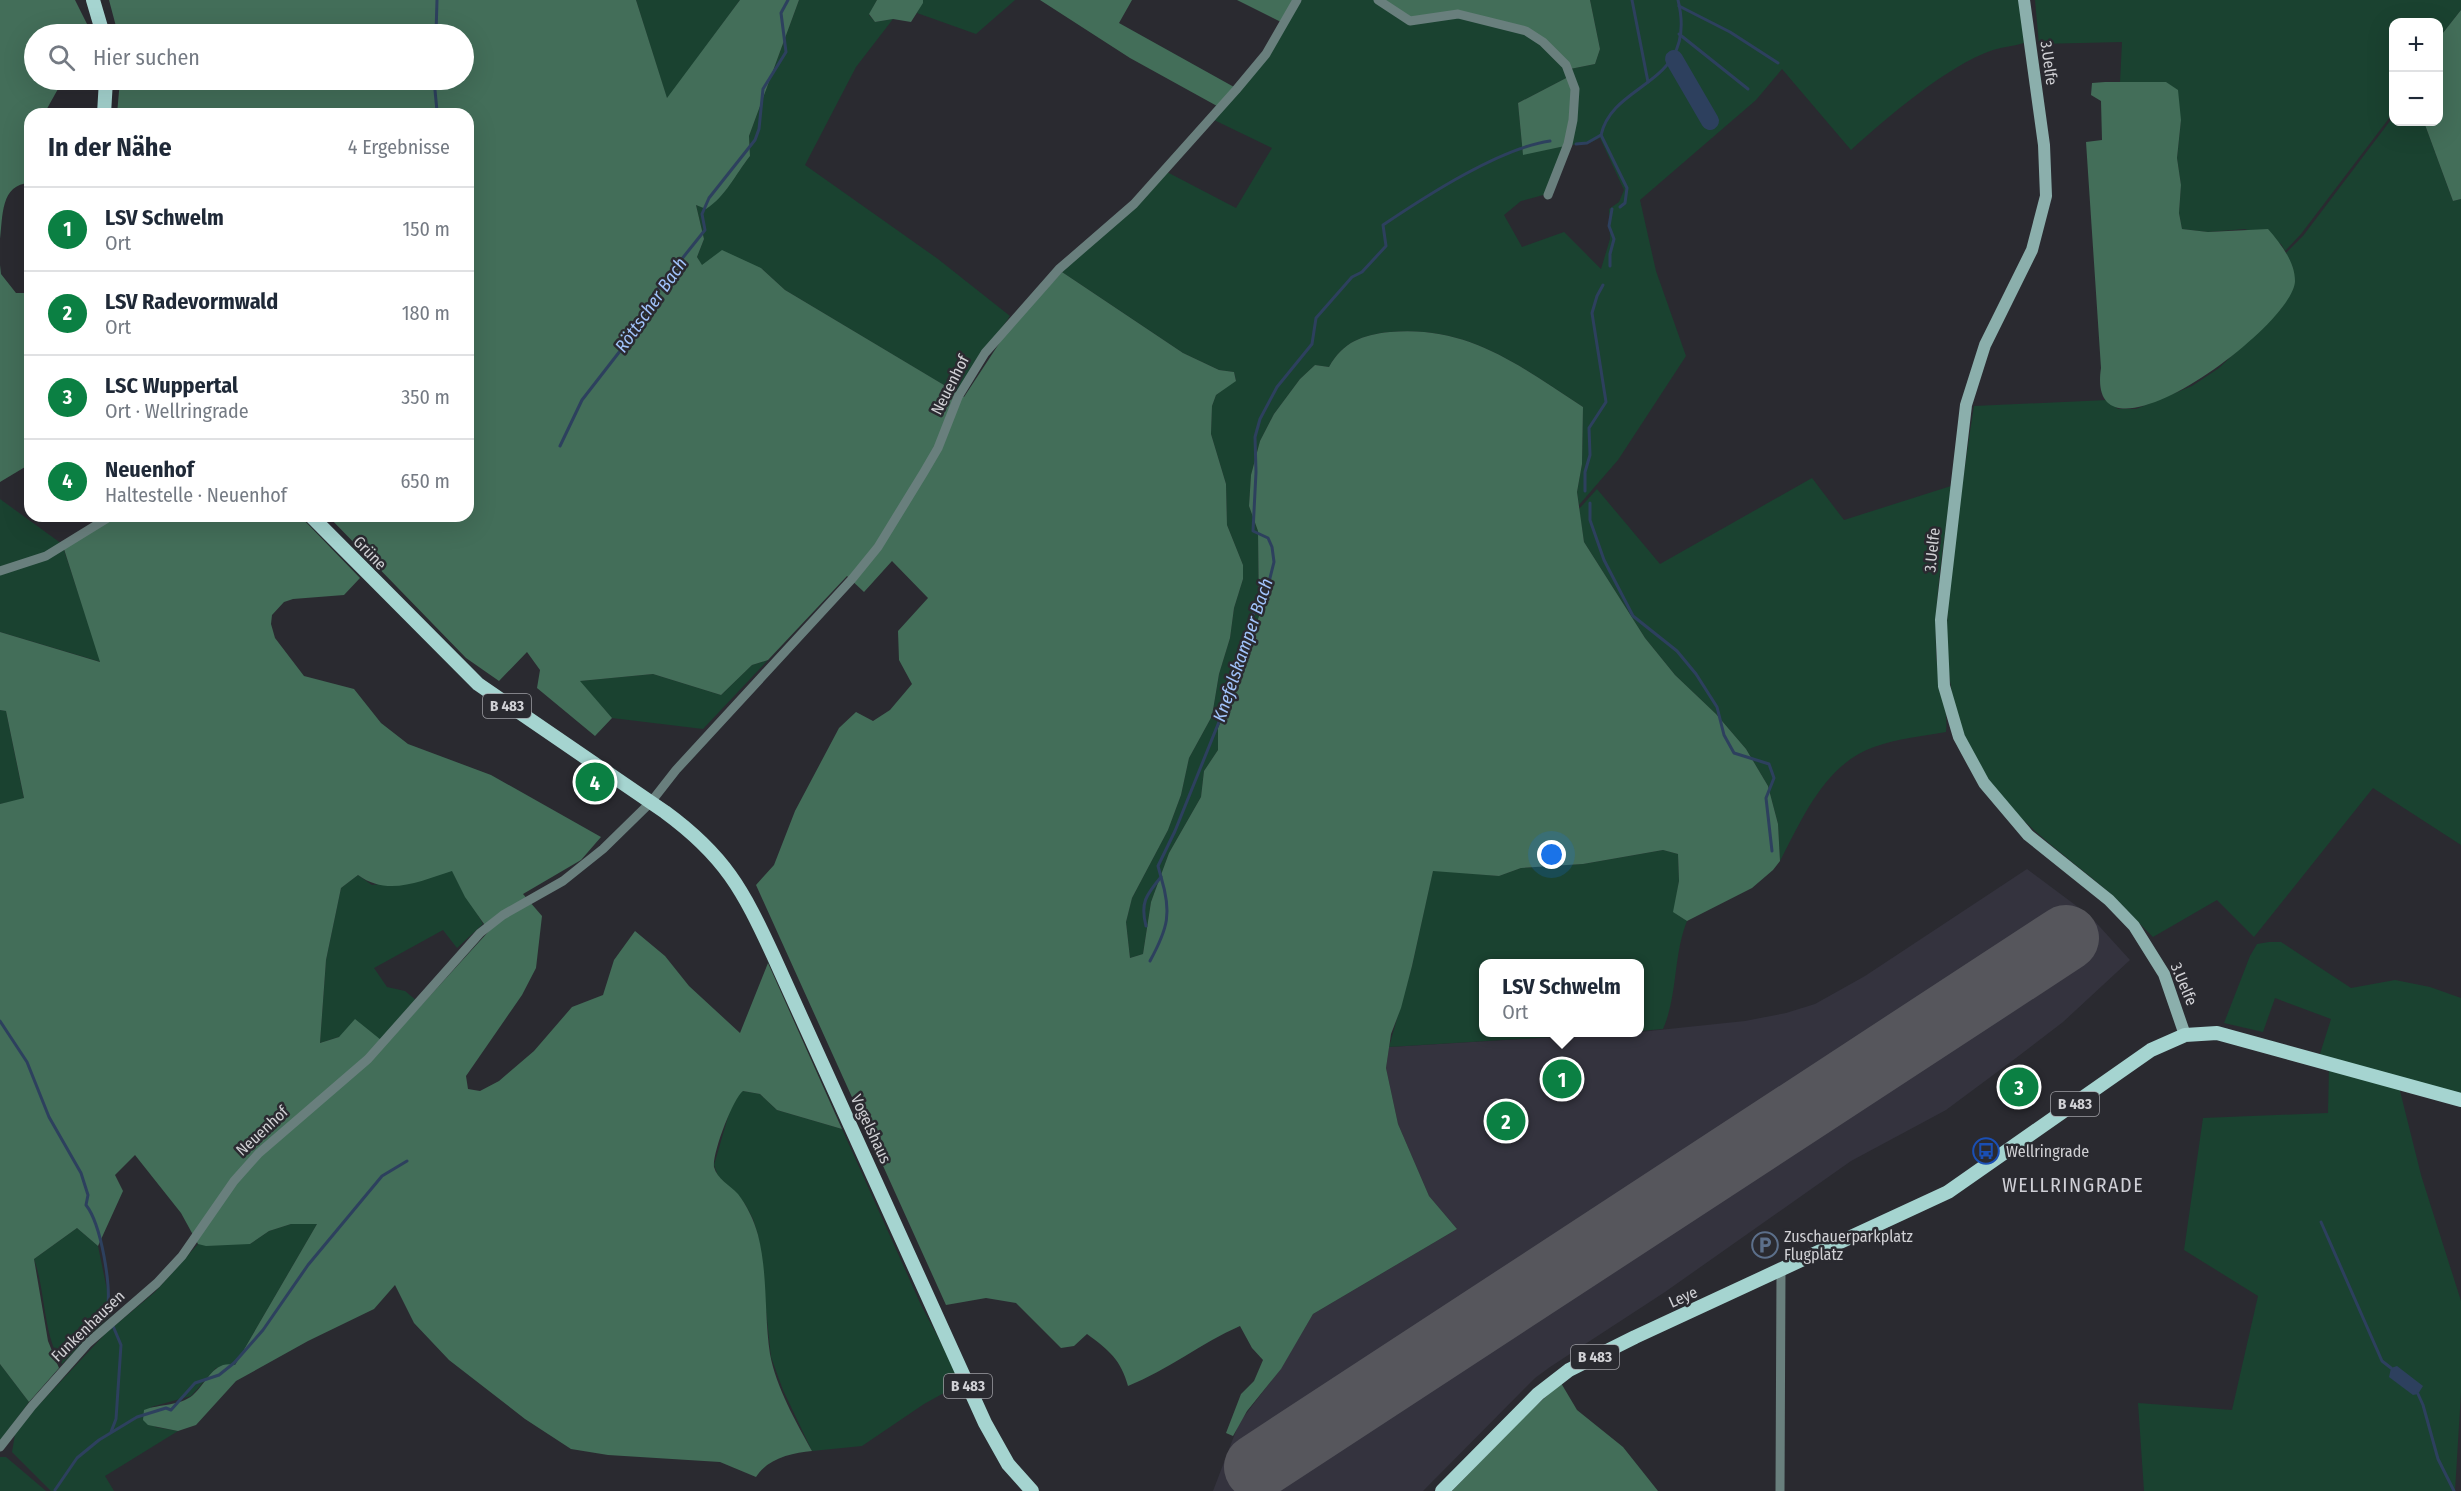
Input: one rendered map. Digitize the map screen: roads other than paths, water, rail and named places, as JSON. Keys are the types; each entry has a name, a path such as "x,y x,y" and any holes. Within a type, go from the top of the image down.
{"main road":[{"path":"93,0 100,24"},
{"path":"104,108 105,90"},
{"name":"Grüne","path":"316,522 478,684 651,802"},
{"name":"Vogelshaus","path":"651,802 705,844 725,865 745,895 984,1423 1008,1464 1032,1491"},
{"name":"B 483","path":"2185,1035 2217,1033 2461,1100"},
{"name":"Leye","path":"1442,1491 1521,1410 1555,1379 1635,1337 1911,1211 1969,1179 2151,1050 2185,1035"}],"street":[{"name":"Neuenhof","path":"200,1232 246,1167 368,1059 473,940 503,915 574,873 651,802 676,770 867,562 938,448 958,397 991,345 1059,269 1134,204 1236,90 1266,54 1297,0"},
{"path":"1378,0 1410,21 1458,14 1527,31 1543,42 1566,65 1575,89 1573,120 1564,155 1548,195"},
{"name":"3.Uelfe","path":"2024,0 2044,145 2046,196 2032,250 1985,345 1966,405 1941,620 1944,686 1959,737 1984,783 2028,835 2109,900 2134,926 2164,974 2185,1035"},
{"path":"0,571 46,556 101,522"},
{"name":"Funkenhausen","path":"0,1447 63,1370 112,1320 164,1276 200,1232"},
{"path":"1780,1491 1781,1270"}],"water":[{"path":"2397,1366 2423,1386 2418,1394 2413,1395 2389,1377 2391,1368"}],"waterway":[{"path":"436,24 437,0"},
{"name":"Röttscher Bach","path":"560,446 582,400 634,333 653,295 705,230 702,214 709,198 755,140 759,129 763,89 786,52 781,13 788,0"},
{"path":"1632,0 1648,82"},
{"path":"1601,135 1609,117 1621,103 1666,66 1677,50 1681,28 1678,0"},
{"path":"1679,6 1730,32 1778,63"},
{"path":"1679,34 1748,89"},
{"path":"1674,59 1710,121"},
{"path":"435,90 437,108"},
{"path":"1601,135 1627,188 1625,203 1620,207"},
{"name":"Knefelskamper Bach","path":"1576,144 1587,143 1601,135"},
{"name":"Knefelskamper Bach","path":"1146,926 1144,905 1151,889 1161,877 1158,866 1175,831 1231,692 1252,617 1270,578 1274,562 1268,538 1253,531 1255,437 1260,419 1277,387 1312,344 1316,318 1352,277 1362,272 1386,246 1383,225 1487,163 1530,145 1550,141"},
{"path":"1610,266 1614,239 1609,226 1612,209"},
{"path":"1585,491 1585,472 1590,455 1589,428 1606,402 1592,313 1603,285"},
{"path":"1590,503 1590,520 1604,560 1633,616 1677,651 1696,674 1717,707 1724,735 1734,753 1769,764 1774,778 1766,798 1772,851"},
{"name":"Knefelskamper Bach","path":"1150,961 1161,939 1166,920 1166,901 1161,877"},
{"path":"0,1021 27,1062 49,1117 81,1173 88,1195 86,1205 101,1241 107,1272 107,1312"},
{"path":"55,1490 77,1458 99,1440 137,1417 166,1408 171,1410 195,1383 219,1375 234,1363 263,1330 308,1265 382,1176 407,1161"},
{"path":"2321,1222 2382,1361 2391,1368"},
{"path":"111,1432 116,1419 121,1345 113,1326"},
{"path":"2418,1394 2438,1459 2454,1491"}],"place":[{"name":"Neuenhof","path":"595,782"},
{"name":"LSV Schwelm","path":"1562,1079"},
{"name":"LSC Wuppertal","path":"2019,1087"},
{"name":"LSV Radevormwald","path":"1506,1121"},
{"name":"Wellringrade","path":"1986,1151"},
{"name":"Zuschauerparkplatz Flugplatz","path":"1765,1245"}],"district":[{"name":"WELLRINGRADE","path":"2073,1185"}]}
